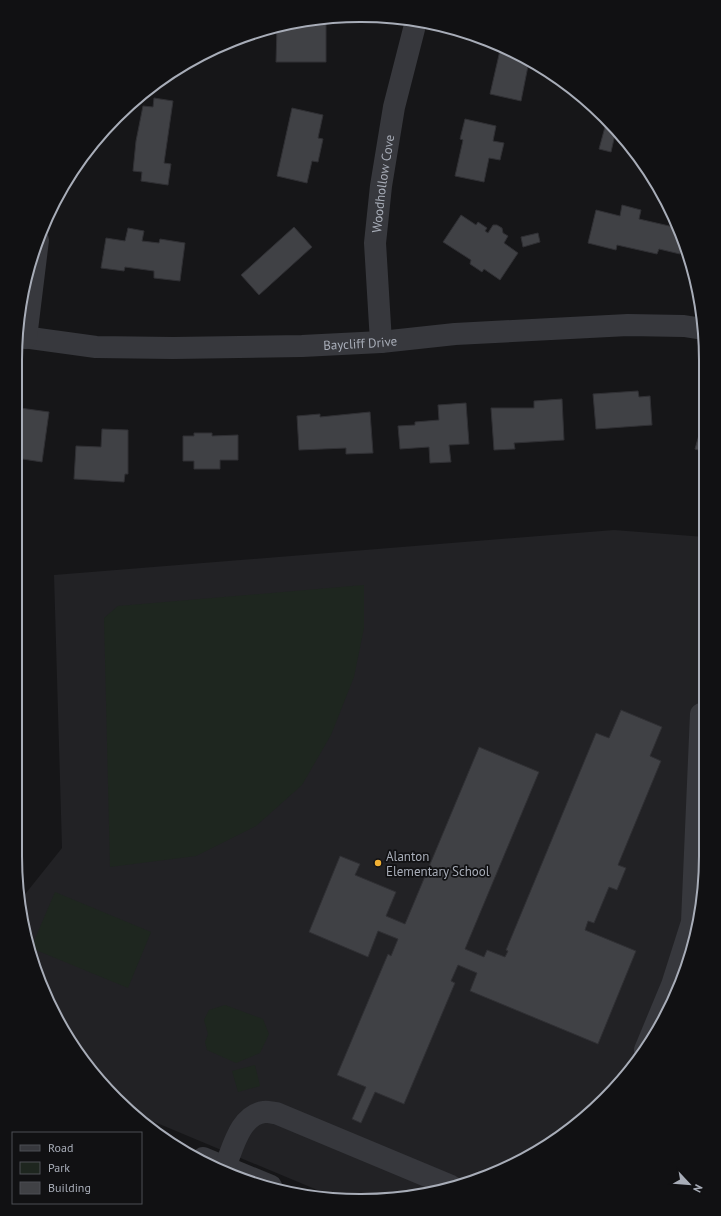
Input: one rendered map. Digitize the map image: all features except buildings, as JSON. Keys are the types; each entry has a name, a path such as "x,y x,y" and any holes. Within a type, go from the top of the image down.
{"street":[{"name":"Woodhollow Cove","path":"381,342 375,243 380,193 394,107 414,29"},
{"name":"Baycliff Drive","path":"23,337 96,347 173,348 302,346 381,342 455,334 628,325 684,326 697,328"},
{"path":"662,1009 672,985 692,922 699,760"},
{"path":"226,1166 241,1129 250,1118 263,1112 276,1113 444,1183"}],"shaded area":[{"name":"Alanton Elementary School","path":"614,530 699,537 699,856 696,900 681,964 664,1005 642,1044 615,1079 584,1110 567,1124 530,1149 510,1159 469,1176 448,1182 405,1191 383,1193 360,1194 321,1191 149,1119 137,1110 106,1079 92,1062 67,1025 40,964 25,900 25,895 62,848 54,575"}],"green space":[{"path":"364,585 364,628 354,677 331,735 302,785 256,826 196,856 110,867 104,618 118,606"},
{"path":"55,892 151,932 128,988 36,950 34,942"},
{"path":"225,1005 263,1019 269,1034 260,1053 236,1063 207,1050 205,1042 208,1034 204,1020 209,1010"},
{"path":"255,1065 260,1086 238,1092 232,1071"}],"place":[{"name":"Alanton Elementary School","path":"378,863"}]}
